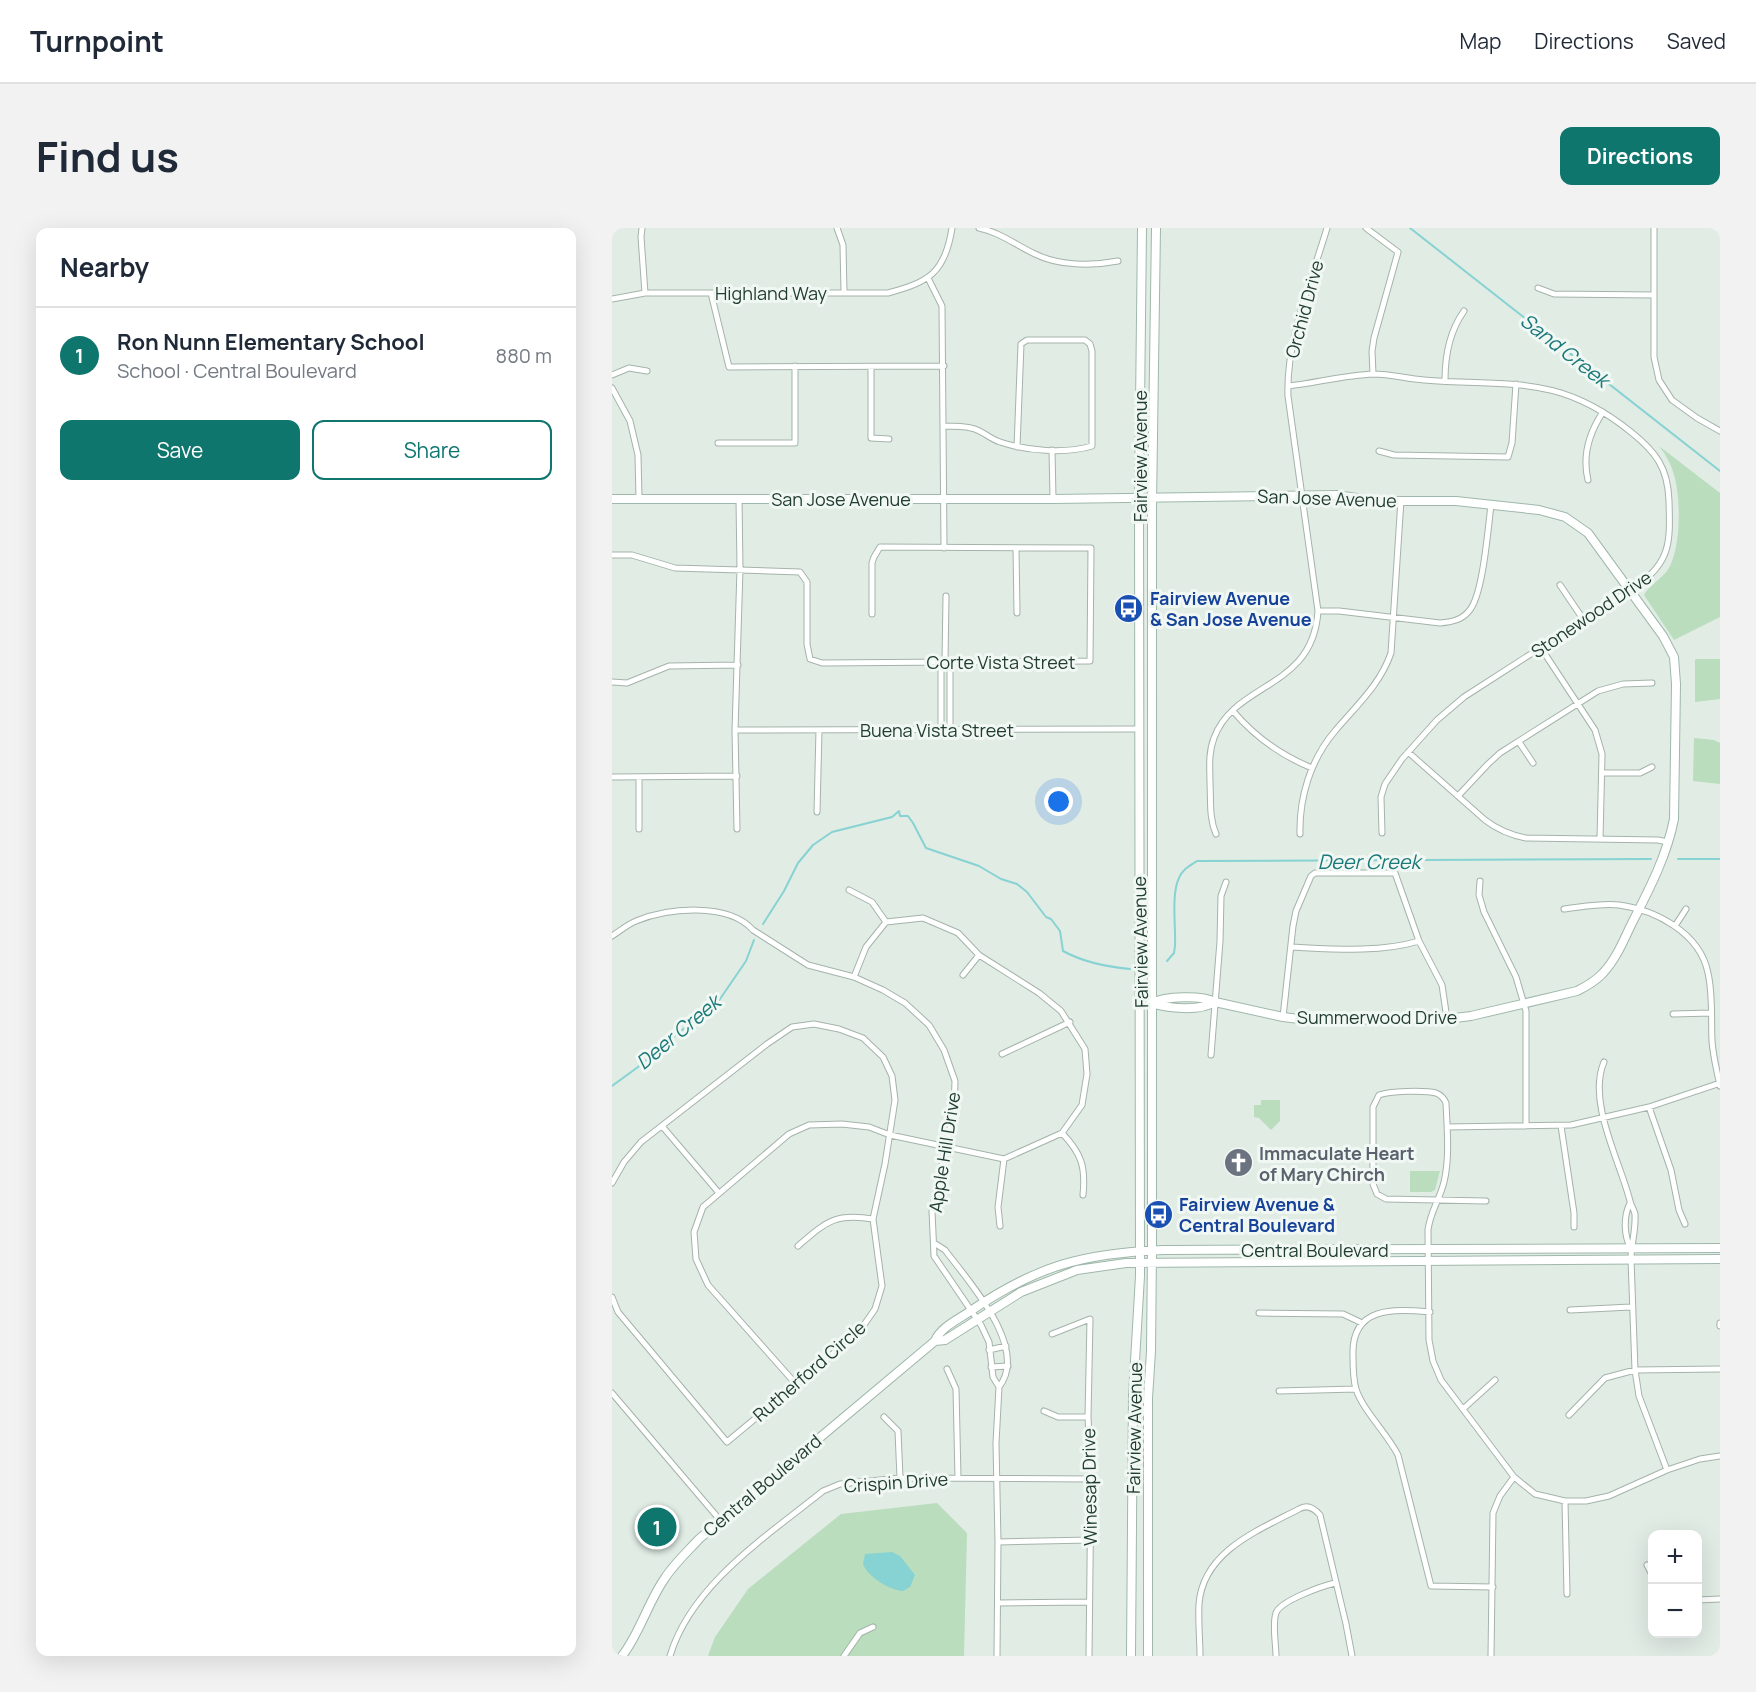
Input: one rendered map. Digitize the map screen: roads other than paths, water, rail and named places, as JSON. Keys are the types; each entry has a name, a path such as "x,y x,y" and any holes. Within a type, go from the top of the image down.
{"street":[{"path":"642,228 645,293"},
{"path":"837,228 843,245 844,292"},
{"path":"944,548 942,306 928,278 942,264 952,228"},
{"path":"979,228 990,230 1038,256 1059,261 1080,263 1118,261"},
{"name":"Fairview Avenue","path":"1131,1656 1133,1395 1140,1300 1139,497 1142,228"},
{"name":"Fairview Avenue","path":"1148,1656 1148,1398 1152,1263 1152,497 1156,228"},
{"name":"Orchid Drive","path":"1216,834 1211,822 1209,760 1214,737 1233,711 1299,662 1315,635 1318,611 1288,386 1289,360 1327,228"},
{"path":"1366,228 1398,252 1374,338 1373,374"},
{"path":"1654,228 1654,357 1659,380 1672,400 1720,431"},
{"name":"Highland Way","path":"612,299 645,293 888,293 912,287 928,278"},
{"path":"1538,288 1554,294 1654,295"},
{"path":"711,293 729,367 944,366"},
{"path":"1445,380 1445,357 1449,341 1455,323 1464,311"},
{"path":"944,426 973,428 998,441 1017,447 1052,450 1092,446 1092,351 1090,344 1085,340 1027,340 1020,344 1017,447"},
{"path":"718,443 795,443 795,366"},
{"path":"612,375 629,368 647,371"},
{"path":"870,368 870,438 889,439"},
{"name":"Stonewood Drive","path":"1288,386 1373,374 1423,380 1516,384 1566,393 1603,412 1648,446 1661,465 1668,486 1669,545 1665,559 1651,576 1450,707 1391,772 1381,797 1382,833"},
{"path":"1379,451 1394,454 1508,457 1512,443 1516,384"},
{"path":"612,388 630,421 638,454 639,500"},
{"path":"1588,480 1585,465 1587,448 1591,433 1603,412"},
{"path":"1052,450 1053,499"},
{"name":"San Jose Avenue","path":"612,499 1053,499 1336,495 1361,500 1456,501 1554,513 1577,524 1594,540 1663,636 1674,657 1676,684 1674,819 1666,852 1639,909"},
{"path":"736,829 735,730 740,569 739,499"},
{"path":"1300,834 1301,806 1312,768 1333,733 1371,691 1387,664 1392,646 1401,500"},
{"path":"1318,611 1339,611 1440,623 1450,622 1470,610 1479,592 1491,505"},
{"name":"Corte Vista Street","path":"740,569 800,572 807,582 807,644 810,658 822,663 1090,661 1091,548 880,547 872,563 872,614"},
{"path":"1016,548 1017,612"},
{"path":"612,555 632,555 675,568 740,569"},
{"path":"1560,585 1583,619"},
{"path":"941,729 941,670 945,662 946,596"},
{"path":"1541,648 1595,730 1599,742 1602,754 1600,839"},
{"path":"945,662 950,669 950,729"},
{"path":"612,682 627,683 669,666 738,665"},
{"path":"1458,796 1488,764 1598,691 1609,686 1652,683"},
{"path":"1233,711 1265,742 1293,760 1312,768"},
{"name":"Buena Vista Street","path":"735,730 1139,729"},
{"path":"817,812 819,730"},
{"path":"1519,742 1533,762"},
{"path":"1408,752 1485,820 1512,836 1668,842"},
{"path":"1602,773 1640,773 1652,766"},
{"path":"612,777 736,776"},
{"path":"639,777 639,828"},
{"path":"1283,1017 1296,911 1311,876 1315,873 1395,873 1419,940 1442,985 1447,1019"},
{"path":"1480,881 1479,895 1484,912 1516,977 1524,1004 1526,1126"},
{"path":"1211,1055 1220,941 1221,896 1226,882"},
{"path":"849,890 872,902 886,922"},
{"path":"1447,1127 1561,1126 1648,1107 1720,1084 1712,1043 1709,975 1705,960 1693,942 1675,926 1639,909 1612,904 1564,909"},
{"name":"Summerwood Drive","path":"1141,1003 1152,1003 1161,998 1208,998 1215,1002 1307,1020 1447,1019 1577,991 1598,978 1614,960 1639,909"},
{"path":"1675,926 1686,909"},
{"name":"Apple Hill Drive","path":"612,936 633,922 661,913 691,910 715,912 738,918 808,965 854,977 883,990 929,1025 944,1050 955,1081 954,1110 932,1211 934,1256 981,1324 989,1342 991,1367 999,1387 996,1478 997,1656"},
{"path":"795,1383 708,1285 696,1259 694,1232 703,1207 789,1134 809,1125 842,1124 869,1127 890,1136 1005,1160 1062,1133 1082,1105 1088,1074 1085,1049 1061,1011 1039,993 979,956 958,933 939,923 923,918 886,922 866,947 854,977"},
{"path":"1291,947 1400,947 1419,940"},
{"path":"963,975 979,956"},
{"path":"1672,1014 1711,1013"},
{"path":"1002,1054 1070,1022"},
{"name":"Rutherford Circle","path":"612,1183 624,1162 641,1142 792,1027 814,1024 839,1029 863,1038 883,1057 892,1076 895,1100 873,1219 882,1287 875,1308 859,1332 727,1442 618,1312 612,1297"},
{"path":"1604,1062 1599,1079 1604,1118 1609,1141 1626,1185 1630,1203 1626,1210 1626,1239 1631,1249 1631,1307 1639,1396 1667,1470"},
{"path":"1486,1201 1437,1200 1382,1198 1374,1191 1373,1107 1379,1095 1438,1094 1446,1102 1446,1174 1437,1200 1429,1222 1429,1340 1433,1361 1442,1380 1514,1477 1535,1494 1565,1500 1586,1500 1609,1496 1667,1470 1700,1459 1720,1456"},
{"path":"1648,1107 1671,1170 1679,1210 1685,1224"},
{"path":"662,1126 719,1193"},
{"path":"1561,1126 1574,1227"},
{"path":"1062,1133 1075,1147 1082,1162 1085,1179 1083,1195"},
{"path":"1000,1226 998,1207 1005,1160"},
{"path":"798,1246 824,1224 842,1217 873,1219"},
{"name":"Apple Hill Drive","path":"934,1243 945,1250 983,1302 1006,1346 1008,1366 1005,1379 999,1387"},
{"name":"Central Boulevard","path":"622,1656 630,1646 641,1619 665,1577 699,1539 720,1520 934,1341 937,1335 1016,1282 1074,1260 1110,1253 1140,1251 1720,1248"},
{"name":"Central Boulevard","path":"934,1341 945,1340 1021,1292 1077,1270 1112,1264 1309,1260 1720,1259"},
{"path":"942,1270 954,1263"},
{"path":"953,1285 965,1277"},
{"path":"1570,1310 1631,1307"},
{"path":"1430,1312 1386,1310 1371,1316 1362,1323 1352,1343 1356,1389 1398,1455 1431,1586 1492,1587"},
{"path":"1259,1313 1343,1314 1362,1323"},
{"name":"Winesap Drive","path":"1052,1334 1090,1319 1089,1656"},
{"path":"989,1350 1006,1346"},
{"path":"991,1367 1008,1366"},
{"path":"947,1369 956,1389 958,1478"},
{"path":"1569,1415 1605,1378 1635,1370 1720,1369"},
{"path":"1463,1409 1495,1380"},
{"path":"1279,1391 1356,1389"},
{"path":"612,1393 720,1520"},
{"path":"1044,1411 1058,1417 1088,1417"},
{"path":"884,1417 898,1431 900,1478"},
{"path":"1491,1656 1493,1512 1500,1496 1514,1477"},
{"name":"Crispin Drive","path":"670,1656 675,1638 706,1593 727,1568 823,1491 850,1482 900,1478 1091,1479"},
{"path":"1565,1500 1568,1594"},
{"path":"1200,1656 1199,1603 1206,1578 1234,1544 1302,1507 1312,1508 1320,1515 1352,1656"},
{"path":"998,1542 1090,1540"},
{"path":"1275,1656 1275,1615 1280,1607 1322,1586 1335,1583"},
{"path":"1702,1600 1720,1599"},
{"path":"998,1603 1088,1602"},
{"path":"844,1656 860,1634 873,1627"}],"water":[{"path":"892,1552 900,1556 915,1575 910,1587 903,1591 880,1582 869,1574 863,1564 865,1554"}],"waterway":[{"name":"Sand Creek","path":"1410,228 1720,471"},
{"name":"Deer Creek","path":"763,924 798,863 813,845 832,832 892,817 899,811 900,816 908,816 926,848 979,866 1001,879 1017,884 1027,892 1060,931 1063,951 1096,963 1130,969"},
{"name":"Deer Creek","path":"1167,961 1174,953 1174,902 1179,878 1189,866 1197,861 1651,859"},
{"name":"Deer Creek","path":"1678,859 1720,859"},
{"name":"Deer Creek","path":"612,1086 718,1002 746,961 754,940"}],"place":[{"name":"Fairview Avenue & San Jose Avenue","path":"1129,608"},
{"name":"Immaculate Heart of Mary Chirch","path":"1238,1163"},
{"name":"Fairview Avenue & Central Boulevard","path":"1158,1214"},
{"name":"Ron Nunn Elementary School","path":"657,1527"}]}
